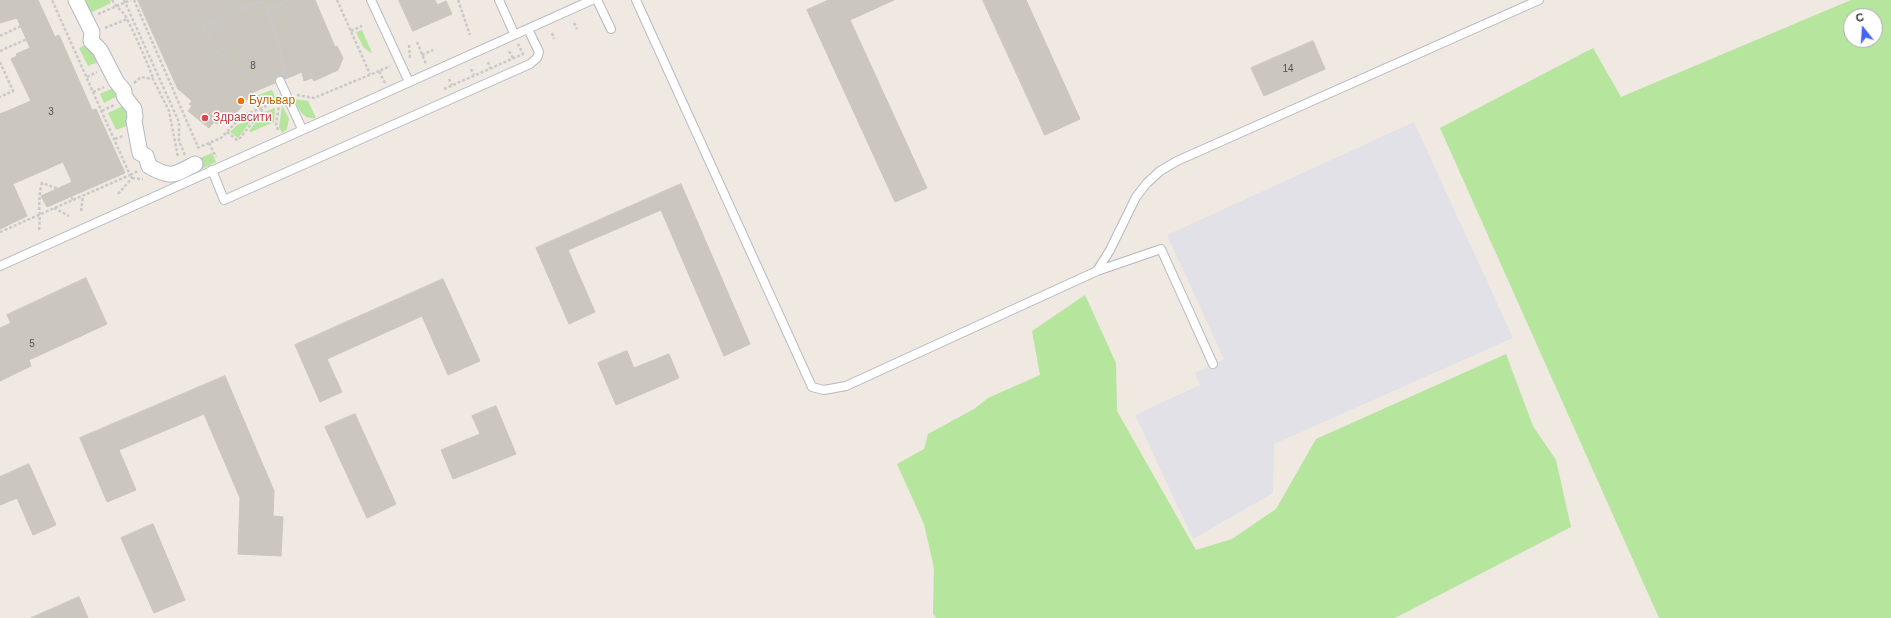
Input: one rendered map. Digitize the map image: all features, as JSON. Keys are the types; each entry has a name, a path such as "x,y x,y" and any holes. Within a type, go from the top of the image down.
{"street":[{"path":"76,0 89,26 90,41 100,50 116,81 124,91 124,96 134,109 134,121 140,153 146,156 149,166 160,172 174,175 189,160"}],"lane":[{"path":"371,0 409,82"},
{"path":"499,0 513,31"},
{"path":"0,266 592,0"},
{"path":"597,0 611,29"},
{"path":"636,0 812,387 824,390 846,386 1097,271 1161,249 1213,364"},
{"path":"1097,271 1110,250 1136,197 1146,183 1160,171 1177,161 1538,0"},
{"path":"212,170 224,200 389,127 530,64 537,58 539,52 528,29"},
{"path":"280,81 302,130"}],"path":[{"path":"52,0 132,178 118,194"},
{"path":"112,0 121,10 126,19 169,111 189,160"},
{"path":"89,26 124,1 131,0"},
{"path":"134,0 198,147"},
{"path":"266,10 289,0"},
{"path":"337,0 370,75"},
{"path":"458,0 470,35"},
{"path":"124,1 179,122 179,141 189,160"},
{"path":"262,1 266,10 276,34 285,72 257,84 215,50 204,26 262,1"},
{"path":"89,26 126,19"},
{"path":"574,23 577,29"},
{"path":"0,36 21,26"},
{"path":"351,31 362,26"},
{"path":"552,33 554,39"},
{"path":"0,51 26,39"},
{"path":"417,42 428,68"},
{"path":"438,92 523,54 517,42"},
{"path":"422,55 433,50"},
{"path":"510,52 513,58"},
{"path":"0,62 13,91 0,97"},
{"path":"488,62 490,68"},
{"path":"293,95 314,98 394,64"},
{"path":"471,69 474,75"},
{"path":"379,71 386,86"},
{"path":"124,91 142,77 153,79"},
{"path":"449,78 452,85"},
{"path":"189,160 198,147 222,138 242,116 280,100 276,124 279,133"},
{"path":"227,132 237,140 240,138 264,107"},
{"path":"210,143 219,164"},
{"path":"0,232 130,174"},
{"path":"39,230 41,214 38,197 42,183 56,188 73,200"},
{"path":"81,211 83,195"},
{"path":"54,208 69,216"}],"shaded area":[{"path":"1414,122 1513,338 1274,444 1273,493 1193,539 1135,415 1200,385 1195,373 1224,359 1167,235"}],"green space":[{"path":"78,0 110,0 111,3 88,14"},
{"path":"1851,0 1891,0 1891,618 1659,618 1440,128 1593,48 1621,97"},
{"path":"362,30 372,53 363,47 356,32"},
{"path":"89,43 101,61 88,66 79,48"},
{"path":"115,87 121,94 104,103 100,94"},
{"path":"272,90 276,99 258,107 250,101 253,97"},
{"path":"294,99 308,101 316,118 305,116"},
{"path":"125,105 132,124 116,130 108,113"},
{"path":"282,105 289,119 287,129 282,133 279,127"},
{"path":"275,108 274,122 251,132 249,131 264,112"},
{"path":"252,119 238,138 230,132 237,125"},
{"path":"212,153 216,162 200,170 197,162 200,158"},
{"path":"1085,295 1116,363 1117,411 1196,550 1232,539 1276,509 1316,439 1506,354 1533,426 1556,460 1571,527 1395,618 936,618 933,614 934,568 924,524 897,464 924,449 928,434 974,409 988,398 1040,375 1032,331"}],"building":[{"path":"0,0 38,0 55,37 59,35 92,110 96,109 125,173 47,207 41,196 72,182 63,162 13,184 27,216 0,229 0,114 31,101 11,59 17,56 16,54 30,48 17,18 0,23"},
{"path":"138,0 315,0 335,47 337,46 343,58 338,70 314,81 312,78 304,81 302,72 285,79 281,76 277,76 275,83 249,94 247,100 233,117 230,114 225,121 222,118 217,124 214,122 209,128 188,111 192,106 189,104 192,101 178,89"},
{"path":"399,0 435,0 437,5 446,1 452,14 413,31"},
{"path":"829,0 894,0 850,20 927,188 895,202 807,10"},
{"path":"983,0 1026,0 1080,119 1045,135"},
{"path":"1313,41 1325,69 1264,96 1251,68"},
{"path":"681,184 750,344 724,356 661,210 568,250 595,312 569,324 536,248"},
{"path":"86,278 107,324 29,360 31,366 0,381 0,328 11,323 7,315"},
{"path":"443,279 480,361 448,375 422,316 327,359 342,392 320,402 295,345"},
{"path":"627,351 634,368 669,354 679,378 616,405 598,363"},
{"path":"225,376 274,491 273,516 283,517 281,556 238,554 240,498 204,414 119,450 136,490 107,502 80,438"},
{"path":"496,406 516,454 453,479 441,450 480,434 472,416"},
{"path":"355,414 396,504 367,518 325,427"},
{"path":"29,464 56,525 33,535 17,498 0,505 0,477"},
{"path":"153,524 185,600 154,613 121,538"},
{"path":"79,597 88,618 31,618"}],"place":[{"name":"Бульвар","path":"241,101"},
{"name":"Здравсити","path":"205,118"}]}
